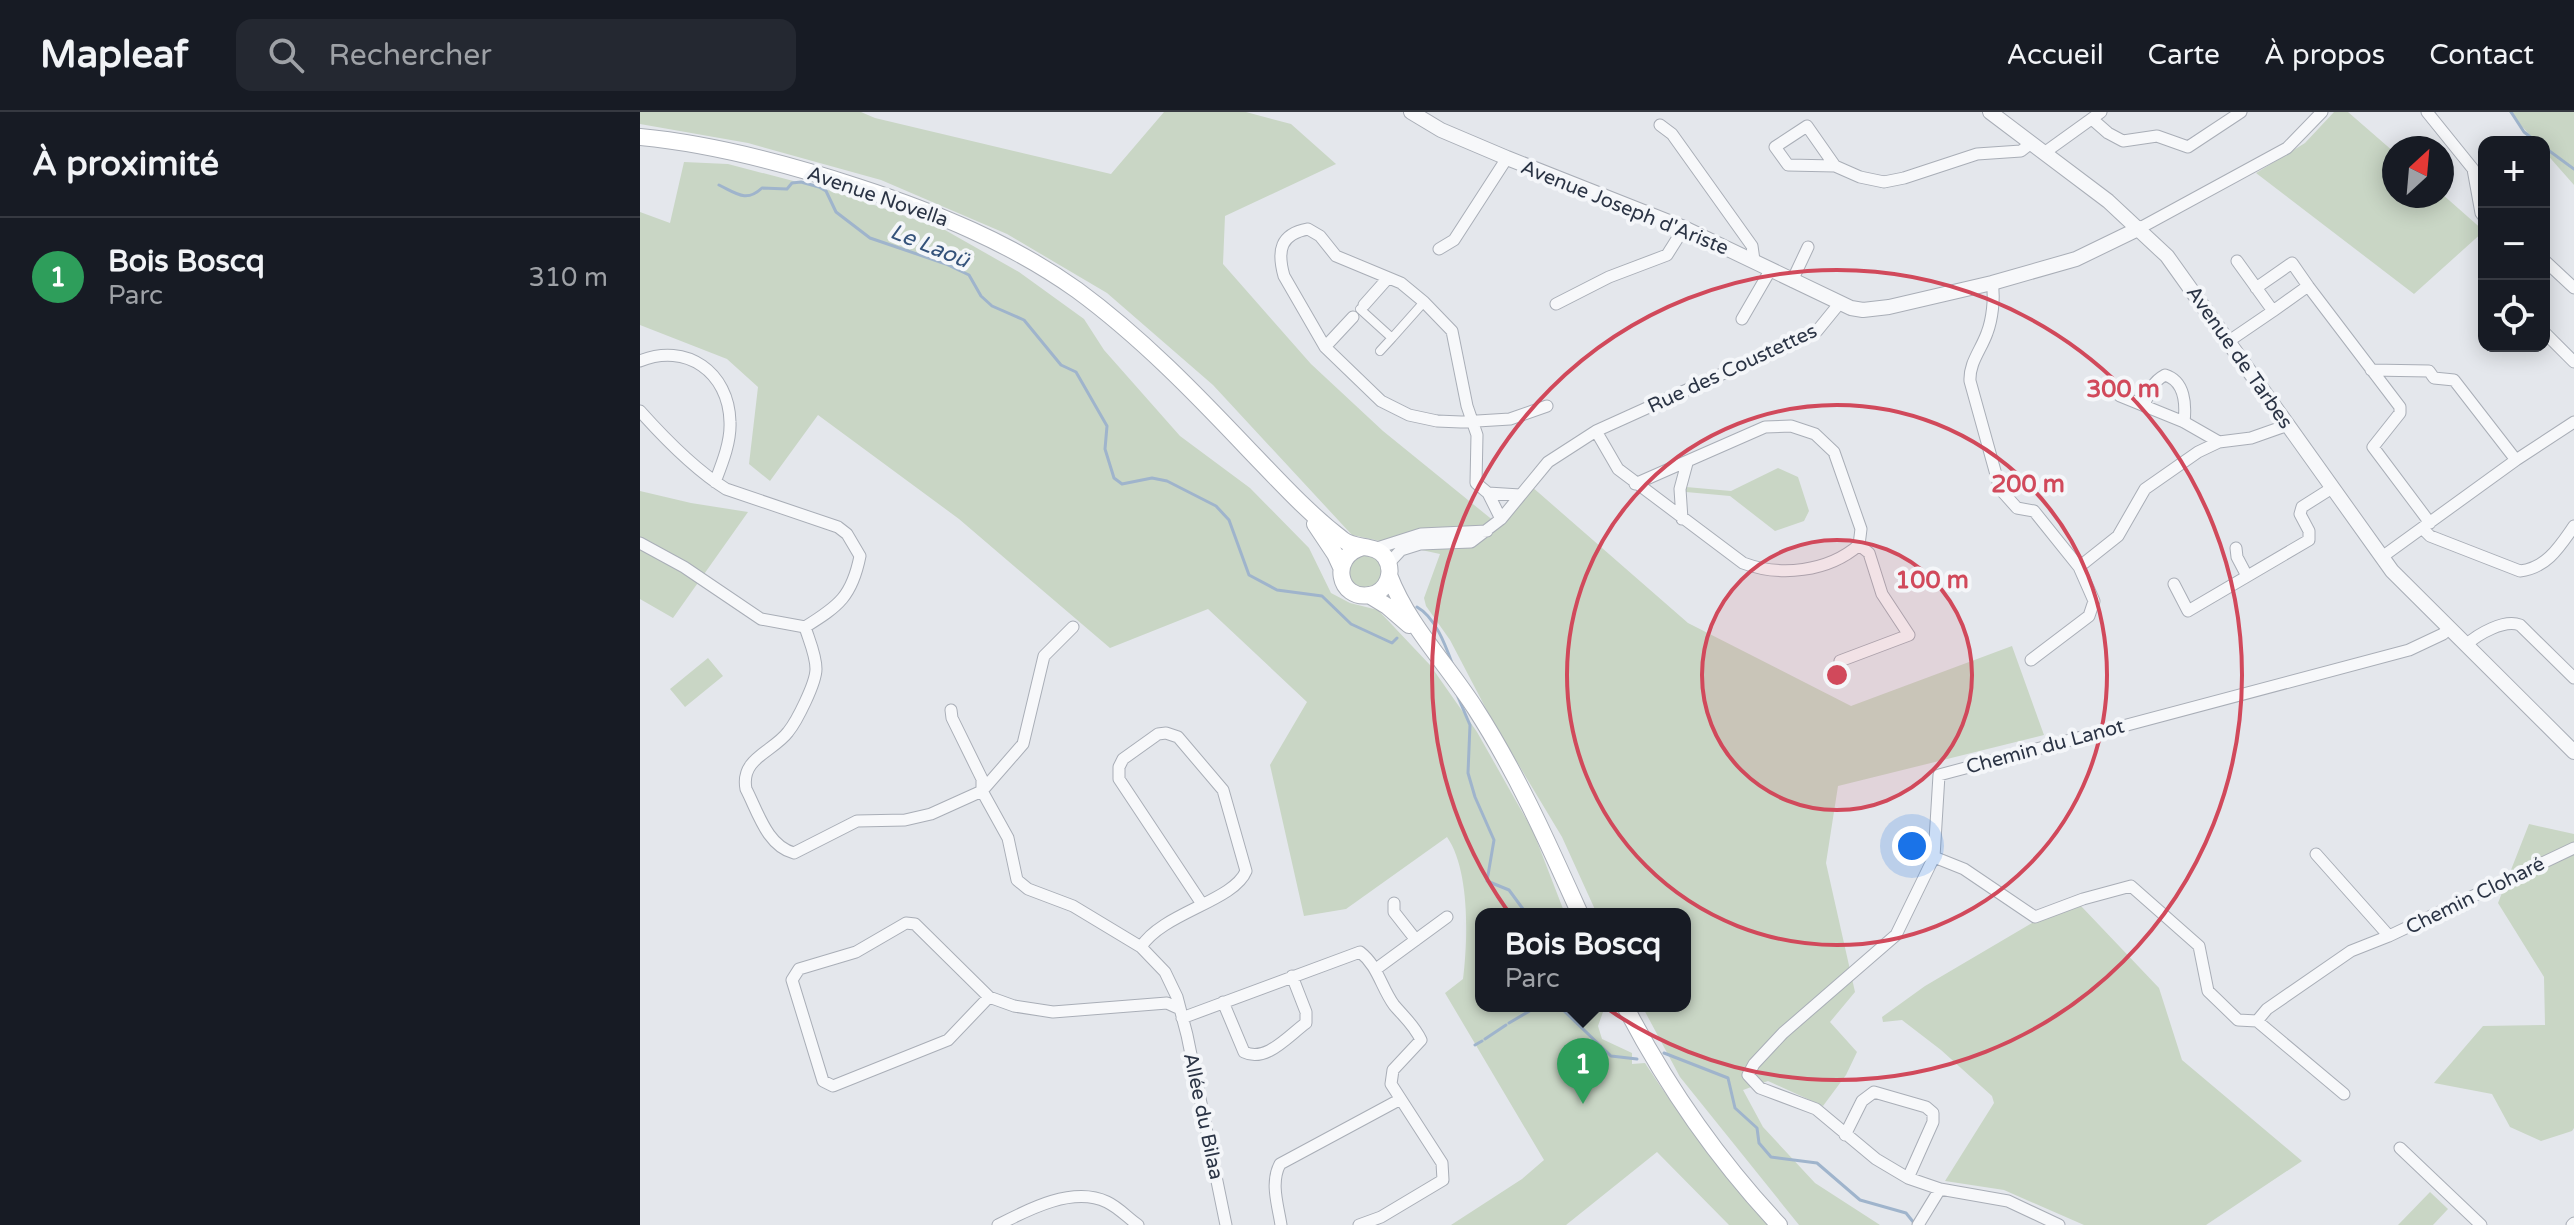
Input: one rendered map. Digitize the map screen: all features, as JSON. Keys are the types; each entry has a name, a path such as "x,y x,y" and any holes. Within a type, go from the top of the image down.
{"main road":[{"name":"Avenue Novella","path":"640,137 729,150 822,175 932,212 1011,251 1074,288 1137,338 1303,507 1346,543 1368,548"},
{"name":"Avenue Novella","path":"1303,507 1341,567"},
{"path":"1389,569 1383,589 1361,595 1348,589 1343,582 1341,567 1348,553 1368,548 1380,552 1389,569 1398,597 1421,636 1473,706 1505,757 1577,908"},
{"path":"1369,595 1387,606 1421,636"},
{"path":"1628,1012 1680,1100 1757,1202 1779,1225"}],"street":[{"name":"Avenue Joseph d'Ariste","path":"1411,112 1441,130 1684,228 1839,304"},
{"name":"Avenue de Tarbes","path":"1990,112 2140,228 2167,256 2392,571 2574,752"},
{"path":"2044,153 2097,115 2108,133 2123,141 2157,136 2188,147 2241,112"},
{"path":"1839,304 1863,310 1889,307 2076,259 2287,148 2322,112"},
{"path":"2427,112 2473,169 2480,208"},
{"path":"1660,125 1672,134 1752,246 1754,260"},
{"path":"1835,166 1807,126 1775,147 1788,165 1835,166 1860,177 1884,182 1977,154 2021,151 2031,143"},
{"path":"1439,249 1454,240 1507,158"},
{"path":"1556,304 1609,277 1667,255 1684,228"},
{"path":"1501,519 1488,493 1476,483 1477,435 1473,422 1452,331 1401,283 1336,256 1320,236 1308,229 1293,231 1283,243 1280,263 1284,276 1325,347 1381,401 1409,415 1437,421 1473,422 1510,419 1547,406"},
{"path":"1792,281 1808,247"},
{"path":"2237,261 2273,311"},
{"path":"2256,288 2292,263 2400,407 2400,413 2373,447 2430,536 2520,571 2554,554 2574,526"},
{"path":"2550,266 2574,288"},
{"path":"1742,319 1771,269"},
{"path":"1325,347 1388,278"},
{"path":"1992,283 1994,291 1988,331 1970,371 1970,381 2000,489 2017,508 2034,511 2079,567 2094,601 2089,616 2031,660"},
{"path":"2229,341 2308,286"},
{"path":"1380,351 1424,302"},
{"name":"Rue des Coustettes","path":"1389,569 1401,550 1420,544 1471,542 1501,519 1548,462 1596,431 1817,331 1839,304"},
{"path":"1359,310 1392,338"},
{"path":"2550,338 2574,362"},
{"path":"640,361 665,354 685,356 696,360 717,379 729,406 730,424 715,482"},
{"path":"2371,370 2429,371 2434,378 2454,380 2516,460"},
{"path":"2144,406 2149,389 2159,378 2165,375 2173,377 2182,389 2184,422"},
{"path":"2110,388 2120,396 2184,422 2219,442"},
{"path":"640,411 715,482 838,527 847,534 860,556 844,600 805,627 761,619 684,567 640,543"},
{"path":"2382,557 2574,422"},
{"path":"2079,567 2118,536 2145,489 2198,452 2219,442 2251,438 2288,425"},
{"path":"1596,431 1618,469 1635,484 1743,563 1761,570 1786,573 1850,553 1859,545 1861,529 1834,452 1815,434 1791,426 1765,427 1635,484"},
{"path":"1682,519 1680,489 1687,463"},
{"path":"2174,584 2188,611 2309,540 2309,531 2300,514 2302,507 2332,488"},
{"path":"1488,493 1520,495"},
{"path":"1368,548 1421,534 1488,531"},
{"path":"1840,661 1909,635 1882,594 1869,553 1859,545"},
{"path":"2236,548 2247,576"},
{"path":"2457,637 2513,623 2520,625 2574,678"},
{"path":"805,627 816,671 814,682 788,732 755,758 744,780 777,846 794,853 857,821 905,820 931,814 982,791 1023,744 1044,656 1073,627"},
{"name":"Chemin du Lanot","path":"2059,1225 2008,1201 1940,1189 1908,1178 1876,1159 1816,1109 1760,1088 1748,1075 1754,1064 1783,1033 1896,935 1934,857 1939,775 2409,650 2443,634 2457,637"},
{"name":"Allée du Bilaa","path":"951,710 982,779 982,791 1008,838 1017,880 1028,889 1073,906 1141,947 1165,972 1177,997 1226,1225"},
{"path":"1141,947 1154,930 1202,904 1243,880 1246,871 1223,790 1178,737 1158,734 1123,759 1119,779 1202,904"},
{"name":"Chemin Cloharé","path":"2316,854 2389,936 2574,848"},
{"path":"1934,857 1964,869 2035,917 2131,886 2199,946 2208,991 2238,1020 2257,1021 2344,1094"},
{"path":"1394,903 1394,912 1416,940"},
{"path":"1376,969 1447,917"},
{"path":"989,997 948,1040 833,1086 823,1081 792,980 799,969 856,952 906,923 915,924 989,997 1014,1006 1043,1011 1167,1003 1180,1013 1223,1002 1360,952 1376,969 1392,1002 1415,1026 1421,1040 1393,1070 1391,1084 1442,1163 1443,1180 1381,1217 1359,1225"},
{"path":"2257,1021 2267,1009 2351,951 2389,936"},
{"path":"1223,1002 1244,1052 1254,1057 1263,1055 1306,1023 1306,1012 1292,976"},
{"path":"1845,1135 1862,1101 1874,1092 1926,1107 1933,1113 1933,1122 1908,1178"},
{"path":"1281,1225 1274,1184 1280,1164 1399,1100"},
{"path":"2400,1148 2481,1225"},
{"path":"1918,1225 1940,1189"},
{"path":"998,1225 1061,1199 1086,1195 1108,1202 1138,1225"}],"green space":[{"path":"640,112 861,112 875,118 1111,174 1164,112 1246,112 1291,124 1336,164 1225,216 1223,264 1311,364 1383,431 1500,526 1531,486 1688,623 1851,706 2012,646 2044,735 1838,786 1826,863 1855,992 1830,1022 1857,1052 1846,1075 1823,1106 1768,1081 1743,1090 1763,1127 1815,1183 1880,1225 1799,1225 1680,1077 1645,1012 1691,1012 1691,908 1594,908 1562,837 1493,722 1450,640 1426,606 1424,598 1440,554 1352,535 1213,385 1107,293 1007,234 881,180 748,143 640,124"},
{"path":"2334,112 2348,112 2382,142 2382,208 2454,208 2454,205 2478,226 2478,236 2414,294 2256,173 2305,143"},
{"path":"2509,112 2574,112 2574,185 2550,158 2550,136 2531,136"},
{"path":"684,162 728,164 843,194 945,230 1019,272 1084,319 1104,350 1180,436 1250,488 1309,548 1331,593 1350,603 1378,610 1430,665 1477,732 1533,831 1563,908 1475,908 1475,1012 1603,1012 1598,1026 1602,1039 1632,1053 1632,1064 1645,1063 1704,1146 1768,1225 1729,1225 1657,1152 1566,1225 1451,1225 1522,1179 1544,1160 1445,993 1463,979 1466,945 1466,906 1460,868 1447,837 1346,909 1304,916 1270,765 1307,702 1208,609 1110,648 959,519 818,415 770,481 749,464 758,387 727,359 640,325 640,212 670,223"},
{"path":"1778,468 1798,477 1809,511 1804,521 1775,531 1730,496 1686,492 1686,487 1731,491"},
{"path":"640,491 748,512 673,618 640,599"},
{"path":"1365,555 1377,560 1382,572 1377,584 1365,589 1353,584 1348,572 1353,560"},
{"path":"708,658 723,676 685,707 670,689"},
{"path":"2529,824 2574,834 2574,1128 2541,1141 2510,1127 2492,1094 2434,1083 2483,1026 2545,1025 2544,977 2498,903"},
{"path":"2081,906 2159,988 2182,1060 2302,1161 2206,1225 2084,1225 2004,1190 1945,1181 1994,1103 1992,1096 1902,1020 1883,1022 1882,1017 1925,986 2032,923"},
{"path":"2430,1192 2448,1209 2433,1225 2398,1225"}],"waterway":[{"path":"2511,112 2529,136"},
{"path":"2550,151 2574,169"},
{"name":"Le Laoü","path":"719,185 746,196 762,188 787,189 792,183 819,187 826,191 836,212 870,238 969,275 981,296 992,306 1024,320 1061,365 1076,372 1107,426 1105,449 1114,478 1122,484 1152,478 1167,481 1216,506 1229,520 1249,575 1277,590 1322,596 1351,624 1392,643 1397,638"},
{"name":"Le Laoü","path":"1417,607 1434,624 1452,663"},
{"name":"Le Laoü","path":"1458,697 1470,725 1468,773 1494,840 1487,881 1509,890 1522,908"},
{"path":"1509,1023 1528,1012"},
{"name":"Le Laoü","path":"1565,1012 1611,1056 1637,1059"},
{"path":"1485,1039 1506,1025"},
{"path":"1475,1045 1482,1041"},
{"name":"Le Laoü","path":"1664,1053 1728,1078 1735,1108 1757,1128 1759,1143 1771,1157 1817,1163 1860,1200 1906,1213 1914,1223"}],"place":[{"name":"Bois Boscq","path":"1583,1104"}]}
